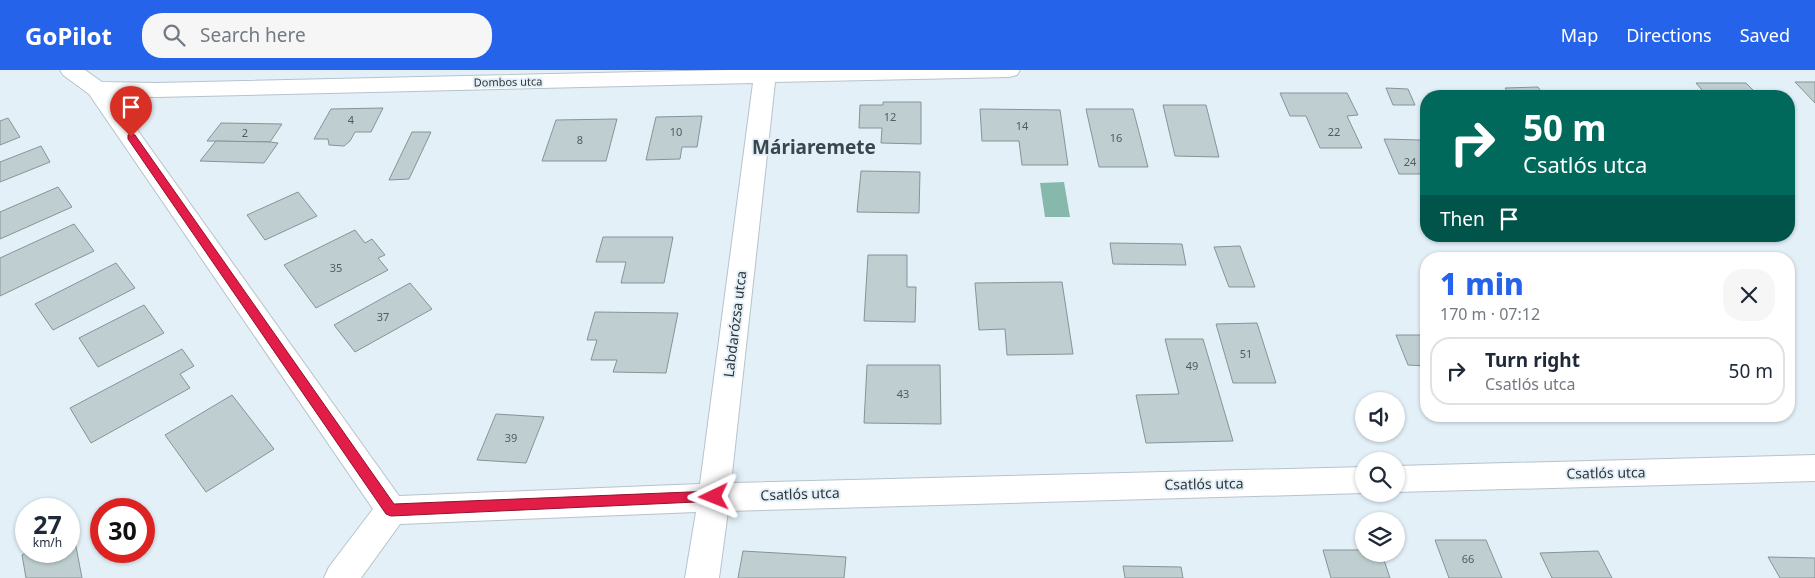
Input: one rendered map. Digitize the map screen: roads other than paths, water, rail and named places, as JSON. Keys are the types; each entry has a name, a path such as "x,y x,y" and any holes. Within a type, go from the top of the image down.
{"street":[{"path":"71,70 97,89 391,510 341,578"},
{"name":"Dombos utca","path":"97,89 156,90 765,73 1009,70"},
{"name":"Labdarózsa utca","path":"702,578 714,497 765,73"},
{"name":"Csatlós utca","path":"1405,479 1815,468"},
{"name":"Csatlós utca","path":"391,510 714,497 1355,480"}],"district":[{"name":"Máriaremete","path":"814,147"}]}
